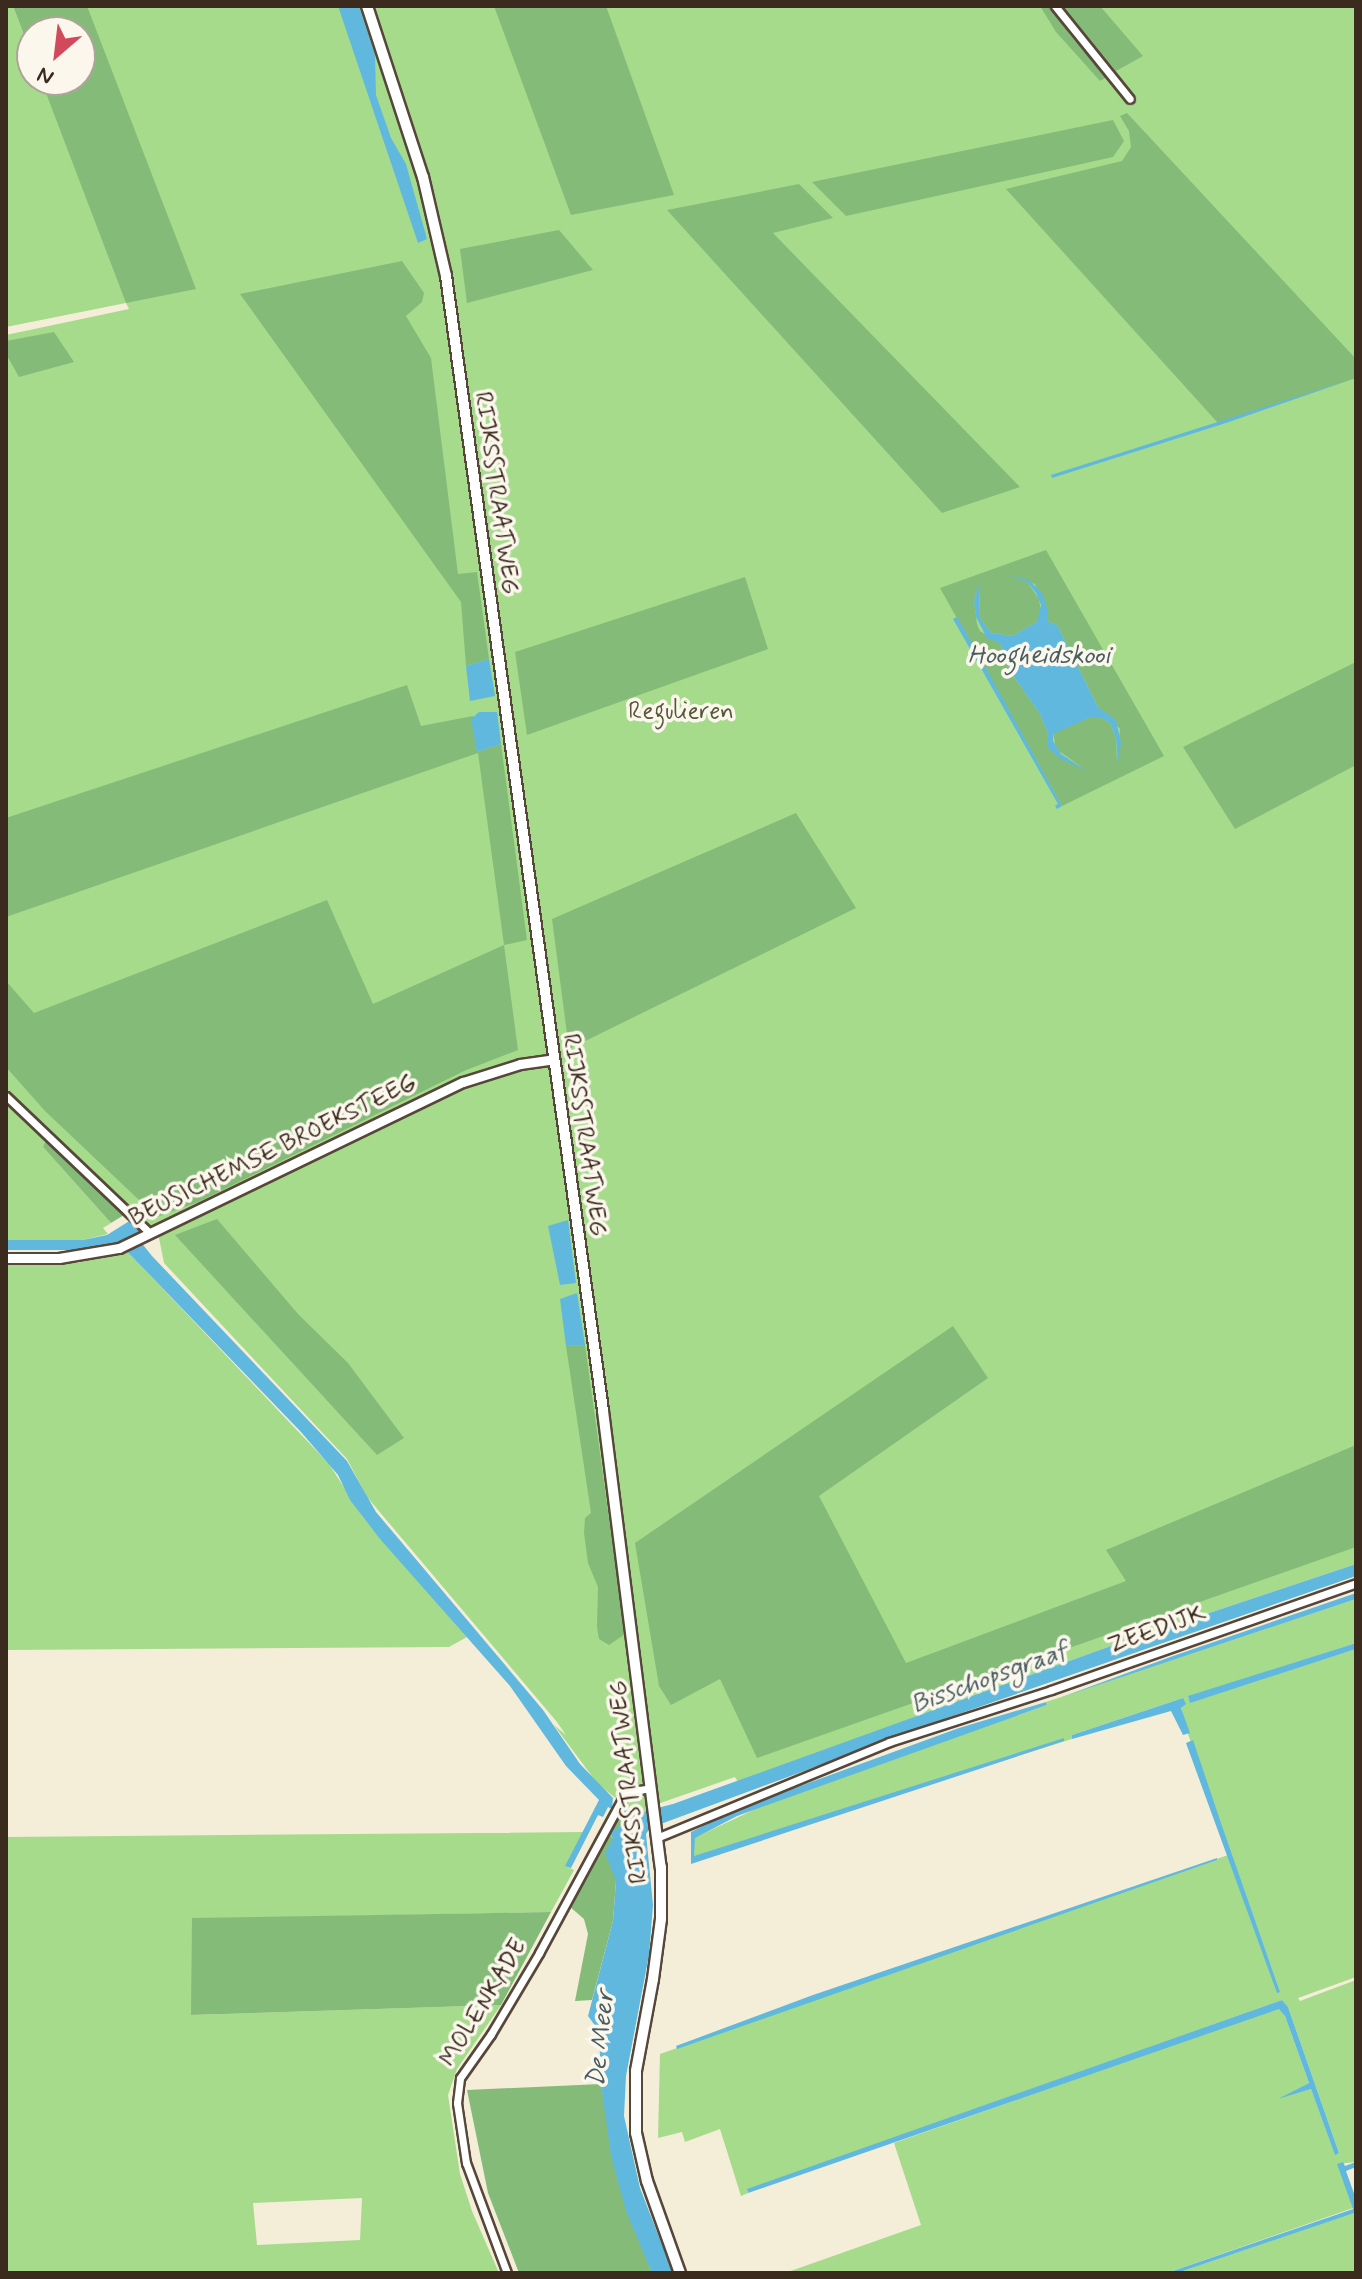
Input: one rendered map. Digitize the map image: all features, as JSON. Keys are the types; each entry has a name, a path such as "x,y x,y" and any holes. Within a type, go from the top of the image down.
{"main road":[{"name":"RIJKSSTRAATWEG","path":"367,6 423,177 446,276 655,1805 661,1919 636,2071 634,2105 647,2181 680,2273"}],"street":[{"path":"1055,6 1130,99"},
{"name":"BEUSICHEMSE BROEKSTEEG","path":"6,1258 59,1258 119,1248 463,1082 520,1064 554,1059"},
{"path":"6,1096 146,1236"},
{"name":"ZEEDIJK","path":"658,1832 889,1742 1051,1690 1356,1583"},
{"name":"MOLENKADE","path":"507,2273 466,2163 457,2103 460,2078 491,2034 539,1953 626,1792 651,1788"}],"green space":[{"name":"Regulieren","path":"6,6 13,6 17,16 16,96 96,96 96,16 21,16 14,6 1356,6 1356,1564 1108,1647 738,1782 735,1777 638,1813 620,1809 624,1805 597,1783 554,1725 566,1735 557,1722 367,1497 347,1459 164,1263 159,1238 6,1088 6,335 129,309 126,303 6,327"},
{"path":"13,6 87,6 91,16 17,16"},
{"path":"494,6 606,6 674,195 571,215"},
{"path":"1040,6 1051,6 1070,35 1107,77 1100,81 1056,32"},
{"path":"1063,6 1100,6 1143,56 1116,71"},
{"path":"96,29 196,289 126,303 47,96 96,96"},
{"path":"1127,113 1356,359 1356,378 1218,423 1006,189 1122,161 1131,147 1129,131 1120,116"},
{"path":"1113,120 1124,141 1113,157 846,216 812,182"},
{"path":"799,184 833,218 773,233 1020,487 942,513 667,210"},
{"path":"559,230 593,270 467,303 460,249"},
{"path":"402,261 424,293 422,302 406,316 431,358 458,574 477,572 489,659 466,666 461,602 240,294"},
{"path":"54,332 74,362 19,377 6,354 6,341"},
{"path":"1046,550 1164,756 1062,806 940,588","holes":["1027,582 1035,584 1047,621 1057,625 1098,707 1120,729 1117,761 1116,738 1110,723 1099,717 1091,717 1053,733 1056,749 1083,768 1048,748 1048,734 1040,714 1010,671 1000,643 980,631 974,601 979,586 980,618 991,633 1012,636 1037,622 1041,612 1039,599"]},
{"path":"745,577 768,649 527,735 515,652"},
{"path":"1356,662 1356,765 1235,829 1183,747"},
{"path":"407,685 421,726 473,716 477,752 501,744 527,940 504,945 478,753 6,917 6,818"},
{"path":"796,813 856,908 569,1049 552,919"},
{"path":"327,900 373,1004 504,945 518,1050 464,1071 198,1202 157,1217 45,1111 6,1067 6,981 34,1013"},
{"path":"6,1094 47,1137 43,1147 111,1223 103,1228 108,1234 83,1240 6,1240"},
{"path":"47,1137 124,1215 111,1223 43,1147"},
{"path":"217,1219 298,1314 348,1363 404,1438 377,1455 175,1235"},
{"path":"128,1252 329,1464 363,1517 467,1637 449,1647 6,1650 6,1261 77,1263"},
{"path":"953,1326 988,1378 819,1496 906,1663 1126,1581 1106,1550 1356,1445 1356,1547 757,1758 720,1679 671,1705 659,1686 635,1543"},
{"path":"585,1345 625,1634 609,1645 599,1639 597,1627 598,1587 588,1563 584,1533 585,1518 591,1513 566,1346"},
{"path":"1356,1599 1356,1643 1188,1697 1191,1702 1356,1649 1356,1977 1298,1998 1300,2001 1356,1980 1356,2162 1338,2164 1353,2208 1167,2273 785,2273 921,2225 894,2143 1275,2009 1280,2009 1285,2016 1309,2083 1283,2097 1311,2089 1335,2154 1339,2153 1288,2007 1282,2000 747,2190 748,2193 741,2196 720,2129 685,2142 682,2132 658,2138 660,2054 1228,1855 1280,1992 1188,1734 1181,1707 1183,1698 1072,1735 1072,1739 694,1857 694,1838 762,1806 1047,1705 1046,1702"},
{"path":"617,1815 625,1823 609,1834 613,1838 616,1881 613,1921 592,2000 575,2001 588,1934 584,1919 569,1906"},
{"path":"584,1832 566,1866 574,1870 551,1912 192,1919 192,2015 501,2005 457,2069 448,2095 460,2174 499,2273 6,2273 6,1837","holes":["362,2198 360,2240 257,2245 253,2203"]},
{"path":"551,1912 501,2005 191,2015 192,1918"},
{"path":"601,2084 618,2181 652,2273 519,2273 488,2193 467,2090"},
{"path":"1355,2212 1356,2273 1177,2273"}],"water":[{"path":"338,6 359,6 375,55 376,95 391,138 406,164 427,239 418,243"},
{"path":"1356,378 1226,423 1052,478 1051,475"},
{"name":"Hoogheidskooi","path":"1008,575 1029,580 1042,593 1048,611 1047,621 1057,625 1098,707 1116,720 1121,743 1118,762 1116,738 1110,723 1099,717 1091,717 1053,734 1053,741 1061,754 1087,771 1061,759 1048,748 1048,734 1040,714 1010,671 1000,643 987,638 976,617 974,601 979,585 980,618 991,633 1012,636 1037,622 1041,605 1036,593 1027,582"},
{"path":"957,617 1062,806 1057,809 1055,806 1058,804 953,619"},
{"path":"489,659 495,696 470,701 466,666"},
{"path":"479,712 497,712 501,744 477,752 471,719"},
{"path":"131,1220 142,1230 136,1236 152,1256 347,1461 376,1512 543,1710 580,1764 613,1798 612,1809 608,1807 603,1817 598,1815 571,1868 565,1866 599,1800 566,1766 510,1686 380,1539 350,1500 338,1475 301,1432 120,1244 89,1250 6,1250 6,1240 83,1240 107,1235"},
{"path":"568,1220 576,1283 560,1285 548,1226"},
{"path":"577,1293 585,1345 566,1346 560,1299"},
{"name":"De Meer","path":"1356,1564 1356,1576 950,1717 650,1828 646,1834 653,1905 649,1955 626,2076 624,2116 640,2188 673,2273 652,2273 626,2211 611,2156 601,2084 599,2031 588,2016 613,1921 616,1881 605,1853 613,1838 609,1833 625,1823 617,1815 620,1809 638,1813 673,1804 1108,1647"},
{"path":"1356,1593 1356,1599 1062,1697 1173,1656"},
{"path":"1356,1643 1356,1649 1190,1703 1188,1696"},
{"path":"1183,1698 1186,1704 1181,1708 1190,1733 1183,1735 1171,1711 1072,1739 1072,1735"},
{"path":"1046,1702 1047,1705 737,1816 695,1838 694,1856 1064,1738 1064,1741 691,1864 691,1832 740,1808 959,1728"},
{"path":"1193,1740 1280,1992 1277,1993 1186,1743"},
{"path":"1217,1858 677,2049 676,2046 813,1995"},
{"path":"1282,2000 1288,2007 1339,2153 1335,2155 1311,2089 1278,2099 1309,2083 1285,2016 1279,2009 748,2193 747,2189"},
{"path":"1343,2162 1345,2166 1356,2162 1356,2167 1346,2171 1356,2199 1356,2216 1354,2213 1177,2273 1167,2273 1353,2209 1337,2164"}],"water label":[{"name":"Bisschopsgraaf","path":"990,1679"}]}
